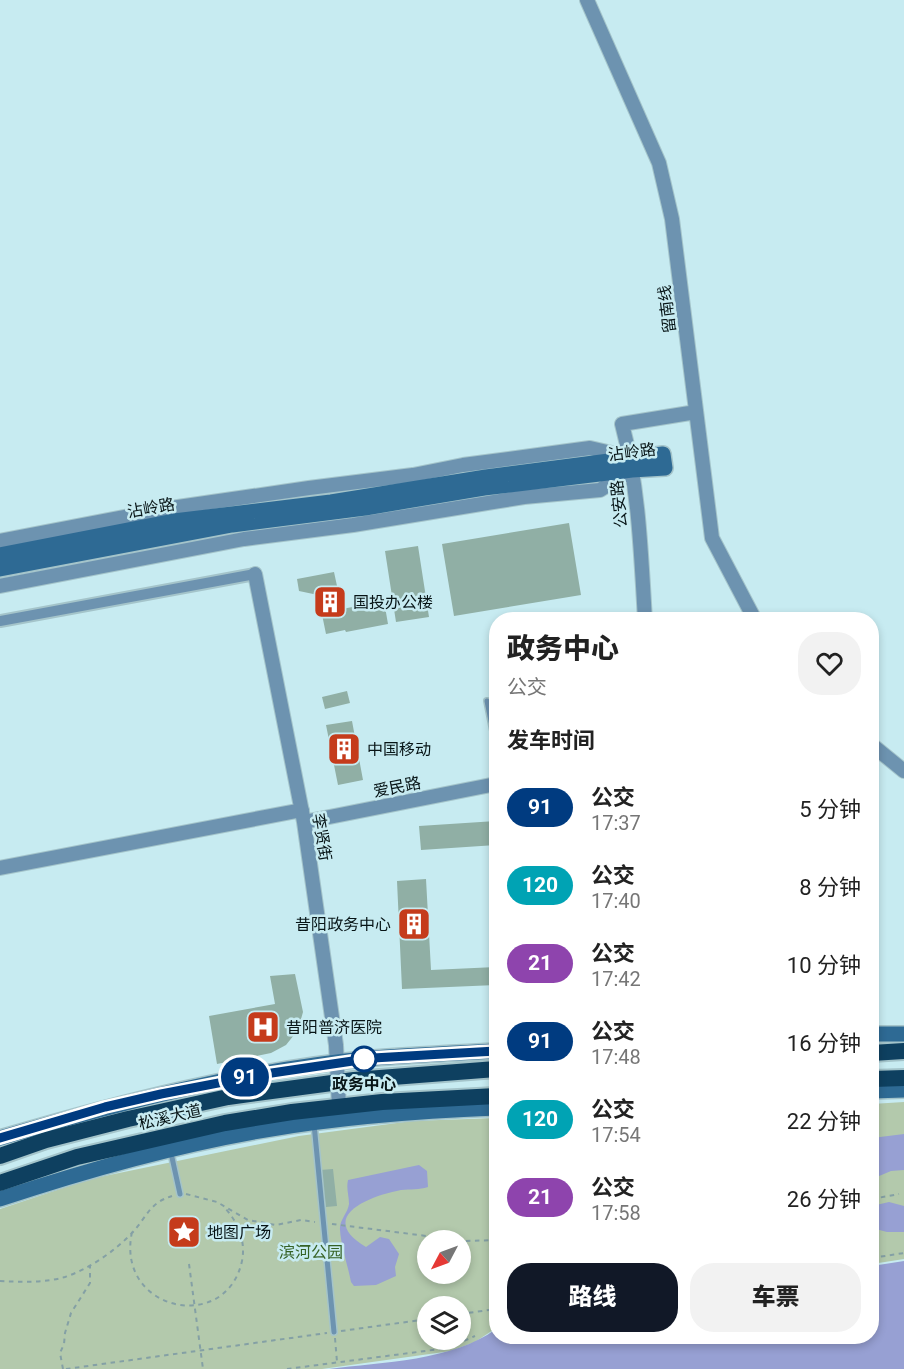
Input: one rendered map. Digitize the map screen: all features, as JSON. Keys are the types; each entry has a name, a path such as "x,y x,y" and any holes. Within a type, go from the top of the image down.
{"highway":[{"path":"879,1053 904,1051"},
{"name":"松溪大道","path":"0,1156 56,1137 228,1097 337,1082 489,1070"},
{"path":"879,1079 904,1078"},
{"name":"松溪大道","path":"0,1183 77,1157 169,1144 236,1122 382,1102 489,1096"}],"main road":[{"name":"沾岭路","path":"0,555 174,521 331,502 486,477 632,464"},
{"name":"沾岭路","path":"0,569 232,525 365,508 632,464"},
{"path":"879,1034 904,1034"},
{"path":"0,1138 105,1107 180,1089 373,1058 489,1051"},
{"path":"879,1091 904,1090"},
{"path":"0,1199 169,1144 314,1123 415,1112 489,1108"}],"street":[{"name":"留南线","path":"587,0 659,163 672,219 712,538 751,612"},
{"name":"公安路","path":"644,612 638,511 632,464 622,424 696,412"},
{"path":"0,541 171,508 413,475 463,465 590,447 632,464 600,490 525,497 353,525 244,539 0,586"},
{"path":"0,621 255,574"},
{"name":"李贤街","path":"255,574 303,816 336,1045 339,1107"},
{"path":"879,751 904,771"},
{"name":"爱民路","path":"0,868 489,785"}],"lane":[{"path":"487,701 489,711"},
{"path":"314,1123 334,1332"},
{"path":"169,1144 180,1194"}],"path":[{"path":"0,1281 37,1282 65,1277 90,1265 132,1232 152,1205 169,1196 180,1194 217,1202 248,1220 276,1225 301,1220 466,1241 489,1240"},
{"path":"879,1198 899,1194"},
{"path":"132,1232 131,1260 142,1285 165,1302 194,1306 210,1301 226,1291 237,1276 243,1258 242,1239 236,1222 231,1214 217,1202"},
{"path":"879,1257 904,1253"},
{"path":"189,1264 203,1369"},
{"path":"90,1265 90,1283 71,1313 65,1333 60,1353 64,1369 417,1321"},
{"path":"471,1313 489,1311"},
{"path":"334,1332 337,1362"},
{"path":"287,1369 448,1348 475,1336"}],"green space":[{"path":"904,1102 904,1259 879,1263 879,1104"},
{"name":"滨河公园","path":"489,1118 489,1333 471,1344 471,1296 417,1296 417,1350 454,1350 322,1369 0,1369 0,1209 90,1179 299,1136 412,1121"}],"water":[{"path":"904,1134 904,1170 891,1171 879,1176 879,1137"},
{"path":"419,1165 427,1171 428,1187 401,1190 375,1197 353,1210 347,1217 346,1226 352,1236 366,1247 380,1237 389,1239 399,1254 395,1267 396,1276 376,1285 354,1286 351,1282 340,1230 349,1204 348,1180"},
{"path":"889,1202 904,1206 904,1232 879,1230 879,1204"},
{"path":"904,1261 904,1369 329,1369 394,1362 452,1350 471,1350 471,1343 489,1334 489,1344 879,1344 879,1265"}],"building":[{"path":"569,523 581,595 454,616 442,544"},
{"path":"418,546 429,617 396,622 385,551"},
{"name":"国投办公楼","path":"334,572 342,609 384,601 388,624 326,634 318,595 299,591 297,579"},
{"path":"347,691 350,703 325,709 322,697"},
{"name":"中国移动","path":"352,721 363,780 338,785 326,725"},
{"path":"489,821 489,845 421,850 419,826"},
{"name":"昔阳政务中心","path":"426,879 431,970 489,967 489,985 402,989 397,881"},
{"path":"295,974 303,1012 298,1030 286,1045 271,1053 217,1064 209,1016 275,1004 270,976"},
{"path":"333,1169 337,1206 326,1207 320,1170"}],"bus line":[{"name":"91","path":"0,1138 105,1107 180,1089 305,1067 373,1058 489,1051"}],"place":[{"name":"国投办公楼","path":"330,602"},
{"name":"中国移动","path":"344,749"},
{"name":"昔阳政务中心","path":"414,924"},
{"name":"昔阳普济医院","path":"263,1027"},
{"name":"政务中心","path":"364,1059"},
{"name":"地图广场","path":"184,1232"}]}
